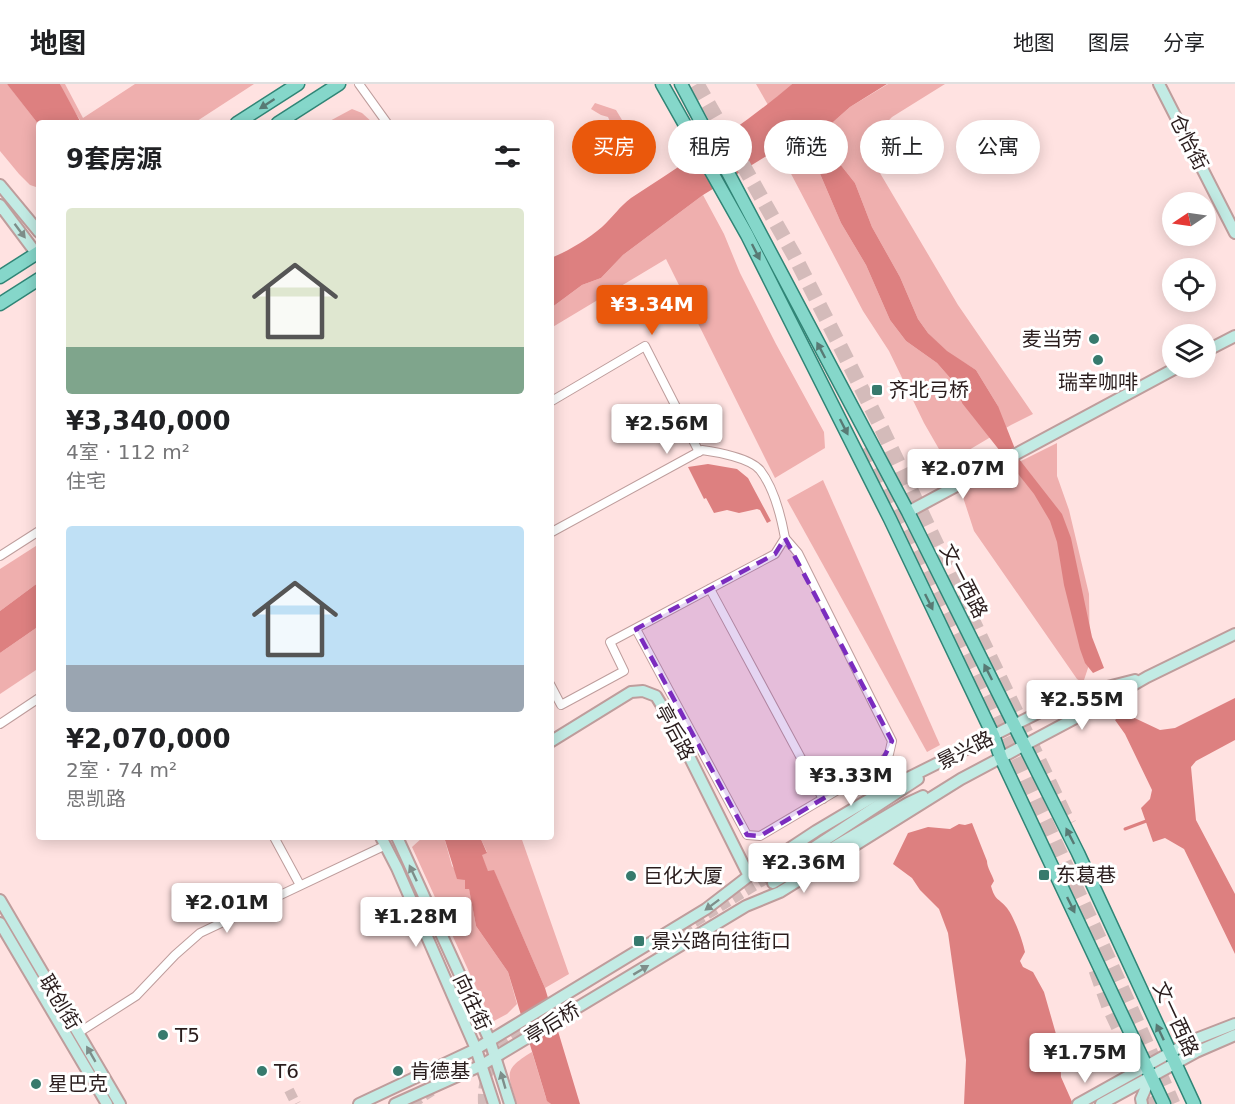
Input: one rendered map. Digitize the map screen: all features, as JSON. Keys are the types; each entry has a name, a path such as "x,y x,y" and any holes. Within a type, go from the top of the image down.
{"main road":[{"path":"242,120 298,84"},
{"path":"283,120 339,84"},
{"name":"文一西路","path":"662,84 747,235 890,519 1164,1104"},
{"name":"文一西路","path":"681,84 735,190 908,512 1078,853 1194,1104"},
{"path":"0,277 36,255"},
{"path":"0,304 36,281"}],"street":[{"path":"359,84 385,120"},
{"name":"仓怡街","path":"1159,84 1235,233"},
{"path":"0,185 36,229"},
{"path":"0,205 36,251"},
{"path":"1216,346 1235,336"},
{"path":"554,400 645,346 699,452"},
{"path":"908,512 1162,376"},
{"path":"554,531 702,450 727,454 759,469 772,492 785,538 798,553 892,741 889,754 880,765 760,836 747,835 636,629"},
{"path":"0,556 36,533"},
{"path":"554,692 561,705 624,671 610,642 775,554 785,538"},
{"path":"711,589 823,799"},
{"name":"景兴路","path":"591,1000 746,906 780,892 961,778 1081,716 1147,677 1235,634"},
{"name":"景兴路","path":"582,984 706,909 749,876 816,831 871,798 1072,696 1147,677"},
{"name":"亭后路","path":"554,740 631,692 643,691 656,696 749,876"},
{"path":"0,724 36,700"},
{"path":"948,758 771,880 908,802 961,778"},
{"path":"276,840 300,885"},
{"name":"向往街","path":"398,840 490,1041 510,1104"},
{"path":"78,1033 136,996 175,955 200,933 300,885 382,841"},
{"name":"向往街","path":"382,841 397,868 476,1049 494,1104"},
{"name":"联创街","path":"0,900 120,1104"},
{"name":"联创街","path":"0,923 107,1104"},
{"name":"亭后桥","path":"490,1041 582,984"},
{"name":"亭后桥","path":"496,1056 591,1000"},
{"path":"1173,1058 1191,1041 1235,1024"},
{"path":"1078,1104 1107,1098 1173,1058 1235,1035"},
{"path":"359,1104 490,1041"},
{"path":"395,1104 482,1065 496,1056"},
{"path":"1142,1104 1141,1099 1149,1071"}],"highlighted area":[{"path":"785,538 892,741 880,765 760,836 747,835 636,629 775,554"}],"shaded area":[{"path":"0,84 7,84 36,121 36,187 30,185 19,174 0,151"},
{"path":"7,84 60,84 79,120 36,121"},
{"path":"60,84 65,84 83,118 135,84 254,84 199,120 80,120"},
{"path":"756,84 792,84 768,105"},
{"path":"792,84 887,84 850,107 835,120 764,120 764,158 752,165 752,120 746,120"},
{"path":"888,84 945,84 889,120 860,120 860,174 881,174 958,305 1033,414 947,463 924,423 889,351 863,311 791,174 820,174 841,223 866,265 890,320 906,341 937,363 951,379 962,403 998,406 976,370 947,352 918,319 900,277 872,227 855,183 848,174 848,120 835,120 850,107"},
{"path":"595,103 616,110 622,120 609,120 608,117 591,109"},
{"path":"352,109 362,113 370,120 332,120"},
{"path":"668,174 737,174 703,195 623,255 601,278 582,285 554,306 554,257 571,249 602,227 631,198"},
{"path":"820,174 848,174 855,183 872,227 900,277 918,319 928,333 947,351 976,370 998,406 1019,459 1062,514 1071,538 1092,637 1104,668 1093,673 1085,663 1050,521 1034,494 962,403 951,379 937,363 906,341 890,320 866,265 841,223"},
{"path":"703,195 776,344 824,432 825,448 775,478 666,259 554,326 554,306 582,285 601,278 623,255"},
{"path":"1057,443 1057,476 1069,510 1089,594 1090,662 1083,683 1077,679 974,531 961,491"},
{"path":"708,464 737,469 748,478 771,521 767,523 760,510 757,509 739,513 727,510 714,513 706,498 704,499 688,467"},
{"path":"823,480 940,745 927,752 787,500"},
{"path":"36,546 36,584 0,611 0,569"},
{"path":"36,584 36,628 0,653 0,611"},
{"path":"36,628 36,670 0,694 0,653"},
{"path":"1235,698 1235,740 1196,761 1191,767 1196,820 1235,894 1235,954 1184,849 1165,838 1153,842 1141,808 1150,799 1152,790 1125,734 1115,720 1124,713 1160,730 1175,728"},
{"path":"972,823 994,881 991,886 993,891 1010,912 1020,936 1025,952 1020,961 1023,967 1033,972 1044,992 1060,1048 1061,1077 1073,1104 964,1104 966,1060 948,933 939,909 920,890 912,878 893,864 908,833 928,827 950,829 959,824"},
{"path":"420,840 445,840 452,866 469,888 476,926 508,972 517,1004 507,1014 492,1022 412,847"},
{"path":"445,840 481,840 487,853 482,855 488,871 494,870 545,988 580,1104 551,1104 547,1101 508,972 476,926 469,889 465,889 465,880 457,879"},
{"path":"481,840 522,840 569,974 545,988 494,871 488,872 481,854 487,852"},
{"path":"532,1052 546,1098 551,1104 517,1104 510,1074 512,1068 522,1058"}],"waterway":[{"path":"1125,829 1149,820"}],"tunnel":[{"path":"697,84 795,257 882,429 1069,824"},
{"path":"867,447 1023,774 1173,1104"},
{"path":"669,938 769,877"},
{"path":"1096,970 1109,1007 1155,1104"},
{"path":"462,1071 573,995"},
{"path":"483,1104 486,1078 501,1056"},
{"path":"289,1090 296,1104"},
{"path":"412,1104 432,1091"}],"place":[{"name":"麦当劳","path":"1094,339"},
{"name":"瑞幸咖啡","path":"1098,360"},
{"name":"齐北弓桥","path":"877,390"},
{"name":"东葛巷","path":"1044,875"},
{"name":"巨化大厦","path":"631,876"},
{"name":"景兴路向往街口","path":"639,941"},
{"name":"T5","path":"163,1035"},
{"name":"T6","path":"262,1071"},
{"name":"肯德基","path":"398,1071"},
{"name":"星巴克","path":"36,1084"}]}
